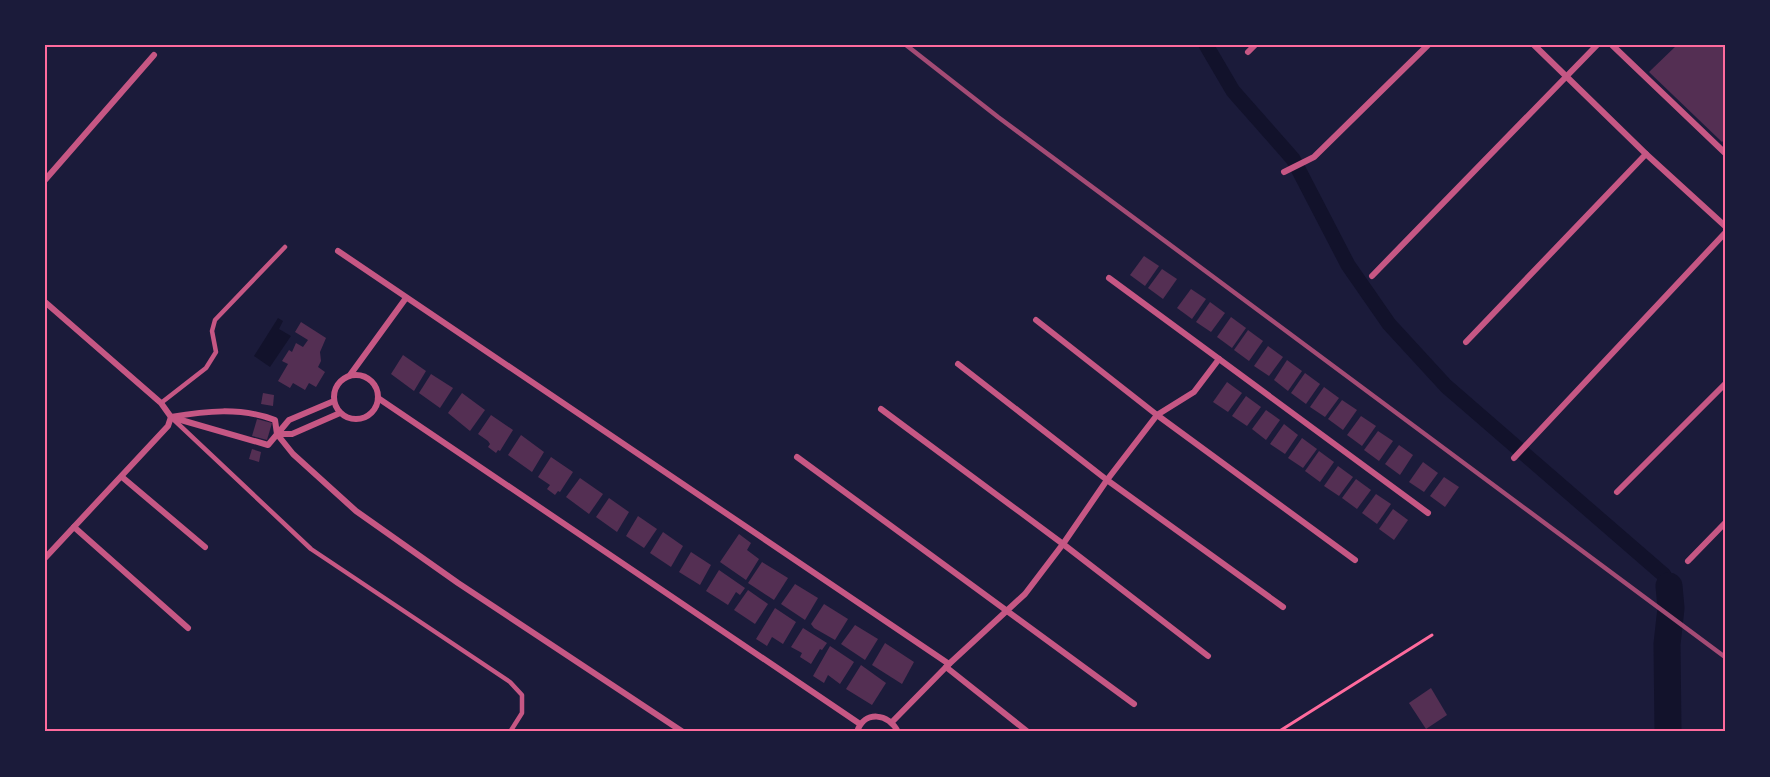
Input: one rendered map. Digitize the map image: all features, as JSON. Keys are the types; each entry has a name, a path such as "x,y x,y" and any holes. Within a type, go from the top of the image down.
{"street":[{"path":"1248,52 1255,45"},
{"path":"1284,172 1314,157 1428,45"},
{"path":"1534,45 1646,154 1725,226"},
{"path":"1372,276 1597,45"},
{"path":"1612,45 1725,153"},
{"path":"45,180 154,56"},
{"path":"1466,342 1646,154"},
{"path":"1514,458 1725,233"},
{"path":"338,251 947,666 1028,732"},
{"path":"1109,278 1428,513"},
{"path":"350,376 406,298"},
{"path":"45,302 160,403 171,417 268,445 289,420 334,401"},
{"path":"1036,320 1157,415 1355,560"},
{"path":"892,722 947,666 1025,594 1157,415 1194,392 1219,359"},
{"path":"958,364 1107,480 1283,607"},
{"path":"361,375 374,384 378,398 377,406 362,418 350,419 340,413 334,401 335,388 340,381 350,376 361,375"},
{"path":"1617,492 1725,384"},
{"path":"378,398 860,724"},
{"path":"881,409 1063,544 1208,656"},
{"path":"171,417 214,412 254,414 275,420 277,434 293,454 356,511 458,584 620,688 683,732"},
{"path":"277,434 292,434 340,413"},
{"path":"45,558 168,426 171,417"},
{"path":"797,457 1134,704"},
{"path":"122,477 205,547"},
{"path":"1688,561 1725,522"},
{"path":"74,527 188,628"},
{"path":"857,732 860,724 869,717 875,716 892,722 898,732"}],"lane":[{"path":"160,403 206,368 216,352 212,331 215,320 285,247"},
{"path":"171,417 311,549 510,682 522,695 522,713 510,732"}],"path":[{"path":"1278,732 1432,635"}],"shaded area":[{"path":"278,318 283,321 279,329 291,336 270,367 254,356"}],"building":[{"path":"1677,45 1725,45 1725,139 1722,142 1649,72"},
{"path":"1144,256 1159,266 1145,286 1130,275"},
{"path":"1162,269 1177,279 1163,299 1148,288"},
{"path":"1191,289 1206,299 1192,319 1177,308"},
{"path":"1210,302 1225,313 1211,332 1196,322"},
{"path":"1231,317 1246,328 1232,348 1217,337"},
{"path":"301,322 326,338 320,352 321,361 318,367 325,372 316,387 309,383 305,390 293,383 290,388 278,381 288,364 282,361 289,350 292,352 296,343 303,347 308,340 295,332"},
{"path":"1248,330 1263,341 1249,361 1234,350"},
{"path":"1268,346 1283,357 1269,376 1254,366"},
{"path":"403,355 426,371 414,391 391,374"},
{"path":"1287,360 1302,371 1288,391 1274,380"},
{"path":"1305,373 1320,384 1306,404 1291,393"},
{"path":"431,374 453,388 440,408 419,393"},
{"path":"1227,382 1242,393 1228,412 1213,402"},
{"path":"1324,387 1339,398 1325,417 1310,407"},
{"path":"263,393 274,395 273,406 261,404"},
{"path":"462,393 485,410 470,431 448,413"},
{"path":"1246,396 1261,407 1247,426 1232,416"},
{"path":"1342,400 1357,410 1343,430 1328,419"},
{"path":"1266,410 1280,420 1266,440 1252,429"},
{"path":"491,415 513,430 500,451 496,453 488,447 490,444 488,441 478,434"},
{"path":"1361,416 1376,426 1362,446 1347,435"},
{"path":"257,419 272,423 267,440 252,436"},
{"path":"1284,424 1298,435 1285,454 1270,444"},
{"path":"1378,431 1393,441 1379,461 1364,450"},
{"path":"521,435 544,452 532,472 508,455"},
{"path":"1302,438 1317,449 1303,468 1288,458"},
{"path":"1399,445 1413,455 1400,475 1385,464"},
{"path":"252,449 261,452 259,462 249,459"},
{"path":"1319,451 1334,462 1320,482 1305,471"},
{"path":"551,457 573,472 560,492 558,491 555,495 547,489 550,485 538,477"},
{"path":"1423,462 1438,473 1424,492 1409,482"},
{"path":"1338,466 1353,477 1339,496 1324,486"},
{"path":"1444,477 1459,487 1445,507 1430,496"},
{"path":"580,478 603,494 589,514 566,497"},
{"path":"1356,479 1371,490 1357,509 1342,498"},
{"path":"1376,494 1391,504 1377,524 1362,513"},
{"path":"609,498 629,512 617,532 596,517"},
{"path":"1393,509 1408,520 1394,540 1379,529"},
{"path":"638,516 657,529 644,548 626,536"},
{"path":"663,532 683,546 671,567 650,553"},
{"path":"739,534 751,543 747,550 759,559 746,580 720,562"},
{"path":"691,552 711,565 700,585 679,572"},
{"path":"762,562 788,578 774,600 748,583"},
{"path":"719,570 745,588 740,595 736,592 728,605 706,591"},
{"path":"795,584 818,598 805,620 781,604"},
{"path":"748,590 768,604 755,624 734,610"},
{"path":"824,604 848,619 835,640 811,624"},
{"path":"775,608 796,622 783,644 772,637 767,646 756,639"},
{"path":"855,625 878,639 865,660 841,644"},
{"path":"803,628 827,643 822,650 820,649 811,664 800,657 802,653 791,647"},
{"path":"885,643 914,662 902,684 872,665"},
{"path":"830,646 854,662 840,684 828,675 824,683 813,676"},
{"path":"861,665 886,683 872,705 846,689"},
{"path":"1431,688 1447,715 1426,729 1409,703"}],"waterway":[{"path":"1206,45 1233,91 1293,159 1348,265 1389,324 1446,386 1664,575 1669,586"},
{"path":"1668,732 1667,644 1671,608 1669,586"}],"railway":[{"path":"906,45 998,117 1725,657"}]}
